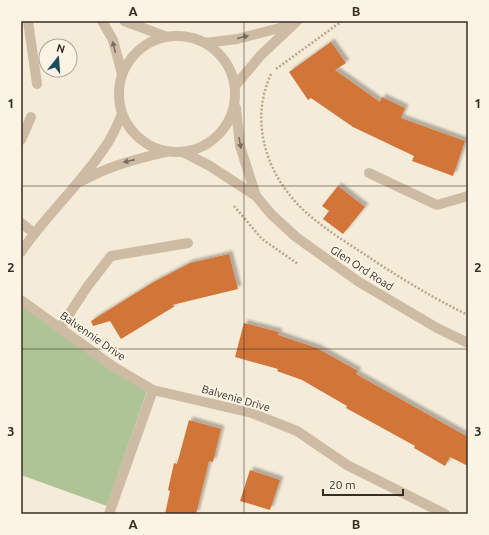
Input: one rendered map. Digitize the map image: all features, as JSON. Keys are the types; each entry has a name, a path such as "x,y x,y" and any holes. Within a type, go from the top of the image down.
{"street":[{"path":"28,21 37,84"},
{"path":"102,21 113,40 122,74"},
{"path":"78,183 101,170 122,163 167,152 185,153 203,147 218,137 229,122 235,105 235,86 230,69 220,54 205,43 188,36 167,36 124,21"},
{"path":"205,43 237,38 294,23"},
{"path":"235,86 261,55 294,23"},
{"path":"167,36 148,43 132,56 122,74 118,94 122,114 132,132 148,145 167,152"},
{"name":"Glen Ord Road","path":"235,105 240,146 256,196"},
{"path":"21,252 34,233 78,183 106,146 122,114"},
{"path":"21,140 31,117"},
{"name":"Glen Ord Road","path":"185,153 210,166 256,196 270,214 296,238 360,282 437,328 468,343"},
{"path":"369,173 437,205 468,196"},
{"path":"21,223 34,233"},
{"path":"60,328 87,287 111,256 188,243"},
{"name":"Balvennie Drive","path":"21,300 114,367 153,390"},
{"path":"109,514 153,390"},
{"name":"Balvenie Drive","path":"153,390 252,413 296,431 347,465 445,514"}],"path":[{"path":"342,21 272,72 265,87 260,108 263,141 268,158 290,195 309,215 338,237 435,299 468,315"}],"green space":[{"path":"21,305 147,391 107,506 21,475"}],"building":[{"path":"331,42 346,63 335,70 380,102 382,97 405,108 401,118 465,141 453,176 412,161 414,156 353,127 311,98 308,100 289,72"},
{"path":"338,186 365,207 343,234 323,219 329,211 322,206"},
{"path":"229,254 238,289 172,305 175,306 121,339 110,321 93,326 91,321 152,283 190,263"},
{"path":"244,323 279,332 278,335 317,348 358,371 356,374 468,437 468,466 450,457 445,466 414,448 415,446 346,408 347,406 302,380 277,371 278,369 235,357"},
{"path":"189,420 221,429 213,462 209,461 196,514 165,514 170,491 168,490 174,463 177,464"},
{"path":"250,470 280,480 270,510 240,501"}]}
